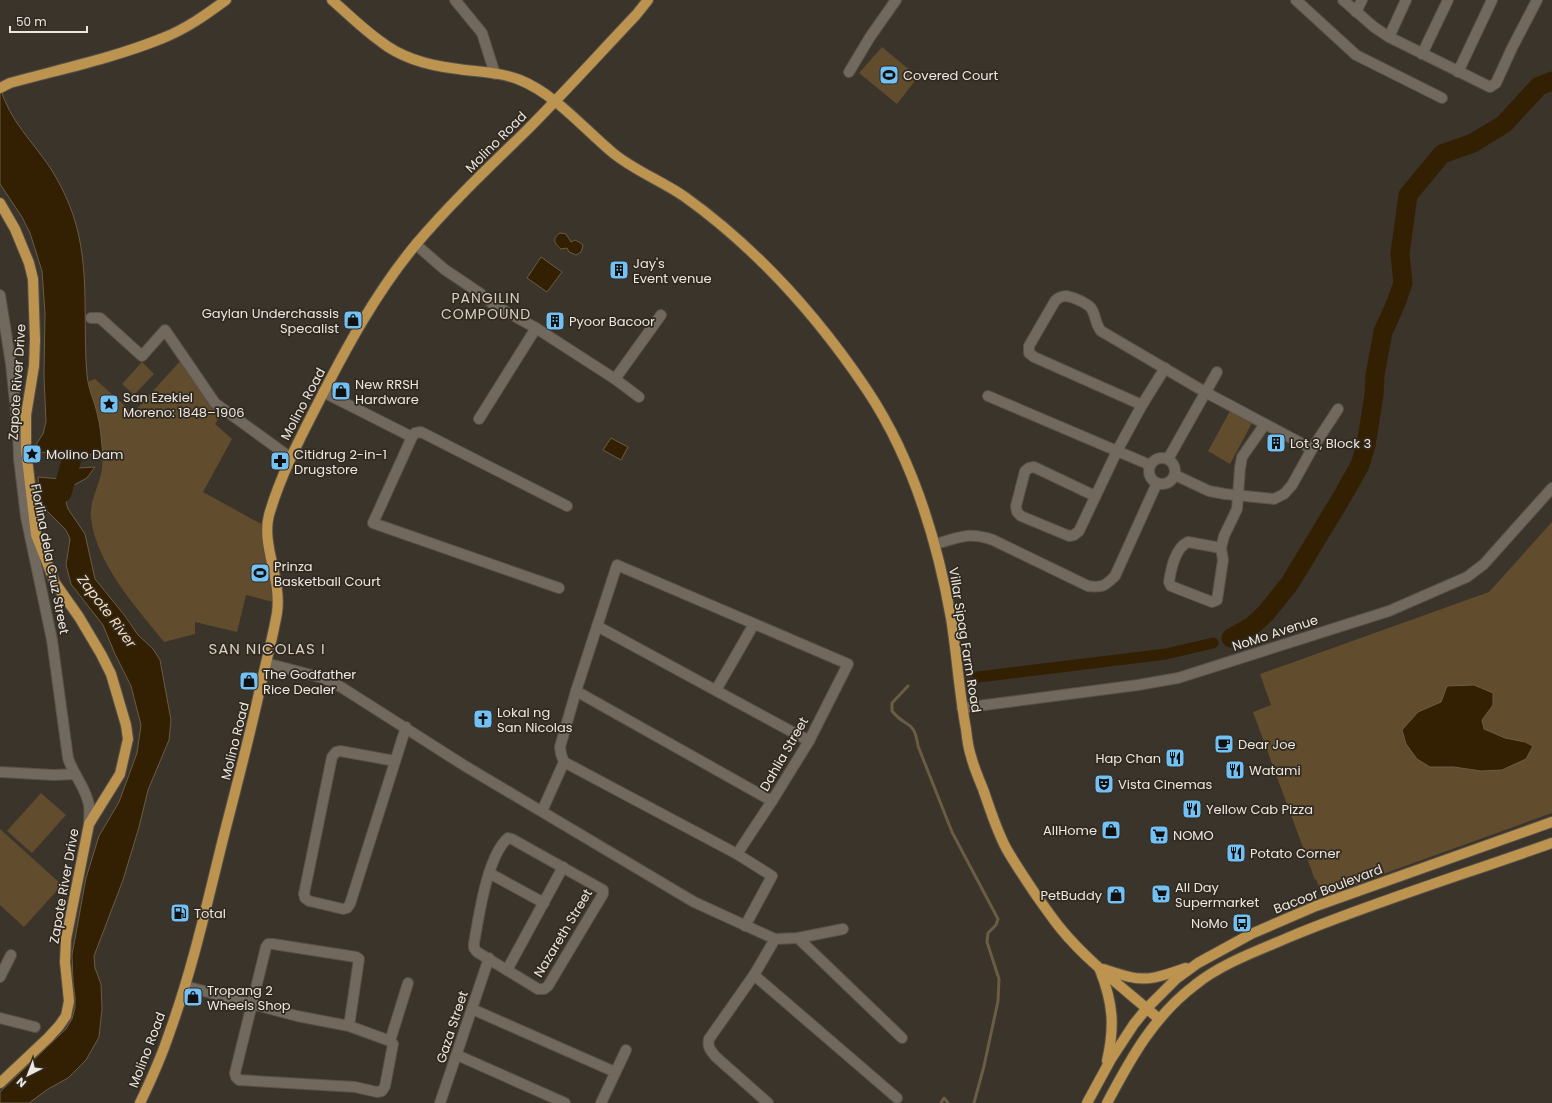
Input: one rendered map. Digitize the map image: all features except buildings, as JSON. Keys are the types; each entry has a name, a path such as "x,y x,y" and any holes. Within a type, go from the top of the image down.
{"main road":[{"path":"2,87 10,83 108,56 164,38 191,23 226,0"},
{"name":"Villar Sipag Farm Road","path":"332,0 382,43 420,62 459,70 495,74 520,80 539,90 554,101 614,154 633,168 681,194 707,214 760,261 808,314 839,352 868,392 887,424 921,500 935,544 951,621 962,708 970,755 995,825 1007,849 1061,930 1099,968 1159,1018"},
{"name":"Molino Road","path":"140,1103 169,1034 185,986 255,715 278,601 277,584 267,538 267,523 278,487 291,458 323,392 390,278 417,244 460,196 554,101 636,15 648,0"},
{"name":"Zapote River Drive","path":"0,203 15,229 30,269 34,300 34,366 26,415 26,450 36,534 55,583 79,617 102,654 112,674 126,725 128,739 120,774 89,824 66,939 65,962 69,1001 66,1016 56,1030 0,1083"},
{"name":"Bacoor Boulevard","path":"1087,1103 1123,1040 1147,1008 1176,980 1198,963 1251,934 1316,906 1552,822"},
{"path":"1107,1103 1139,1046 1159,1018 1174,1002 1196,984 1251,953 1323,924 1552,843"},
{"path":"1099,968 1132,978 1150,978 1164,976 1198,963"},
{"path":"1099,968 1107,989 1112,1014 1111,1046 1104,1072"}],"street":[{"path":"455,0 482,33 495,74"},
{"path":"849,72 870,37 896,0"},
{"path":"1343,0 1374,28 1389,37 1490,87 1496,83 1537,0"},
{"path":"1356,12 1362,0"},
{"path":"1389,37 1406,0"},
{"path":"1422,54 1448,0"},
{"path":"1458,72 1492,0"},
{"path":"1300,1 1356,55 1442,98"},
{"path":"417,244 444,269 481,294 494,305 536,328 615,379 639,397"},
{"name":"Florlina dela Cruz Street","path":"0,295 11,364 18,430 19,458 26,517 52,640 68,758 89,804 89,824"},
{"path":"1142,405 1034,357 1029,353 1029,346 1055,301 1060,297 1067,296 1087,305 1092,309 1097,326 1101,331 1205,392 1312,449"},
{"path":"615,379 661,315"},
{"path":"91,318 100,318 142,356 165,330 215,403 291,458"},
{"path":"479,419 536,328"},
{"path":"1095,496 1034,467 1025,471 1016,506 1017,512 1021,516 1069,536 1074,535 1082,527 1095,496 1118,451 1142,405 1164,368"},
{"path":"1168,458 1217,372"},
{"path":"323,392 412,436"},
{"path":"988,396 1150,465"},
{"path":"1175,475 1210,491 1274,499 1284,494 1292,485 1312,449 1338,409"},
{"path":"1221,548 1193,542 1184,544 1175,558 1169,582 1171,586 1212,602 1217,600 1223,560 1221,548 1224,536 1237,509 1242,457 1265,424"},
{"path":"559,588 373,523 412,436 421,432 567,506"},
{"path":"1157,458 1168,458 1174,466 1175,475 1170,482 1166,484 1157,483 1149,474 1150,465 1157,458"},
{"path":"935,544 963,536 981,536 993,540 1088,586 1097,588 1105,585 1115,576 1157,483"},
{"name":"NoMo Avenue","path":"962,708 1138,685 1178,678 1388,610 1467,577 1476,571 1552,488"},
{"path":"716,690 754,624 617,565 576,691 560,747 564,762 737,854 772,876 745,926"},
{"name":"Dahlia Street","path":"737,854 809,741 848,664 754,624"},
{"path":"597,626 809,741"},
{"path":"266,663 323,678 341,687 465,766 694,902 745,926 775,939 798,938 843,929"},
{"path":"576,691 772,801"},
{"path":"395,761 340,750 332,757 304,894 305,898 309,901 343,909 347,908 350,904 406,727"},
{"path":"542,811 564,762"},
{"path":"0,772 54,776 75,774"},
{"path":"508,838 563,867 507,970 477,952 474,948 489,873 495,859 508,838"},
{"name":"Nazareth Street","path":"507,970 538,989 544,989 548,986 603,894 603,890 563,867"},
{"path":"489,873 544,903"},
{"path":"798,938 902,1038"},
{"path":"768,1103 716,1057 710,1050 708,1044 709,1039 754,975 775,939"},
{"path":"185,986 252,1003 297,1016 349,1026 390,1041 393,1044 385,1086 382,1091 377,1092 354,1087 239,1080 235,1073 252,1003 266,947 268,944 356,957 359,959 360,963 349,1026"},
{"path":"0,977 11,955"},
{"name":"Gaza Street","path":"442,1102 489,958"},
{"path":"754,975 897,1098"},
{"path":"390,1041 408,983"},
{"path":"472,1009 615,1072"},
{"path":"0,1018 34,1027"},
{"path":"601,1103 626,1050"},
{"path":"457,1055 565,1103"}],"shaded area":[{"name":"Covered Court","path":"882,47 918,77 897,104 859,73"},
{"path":"182,359 223,412 215,424 232,439 203,492 263,525 265,554 273,602 246,595 237,632 195,622 195,634 164,642 119,584 109,568 94,535 91,512 93,499 102,468 103,457 101,435 87,382 95,379 133,413"},
{"path":"142,362 154,374 134,395 122,384"},
{"path":"1230,411 1252,423 1230,464 1208,451"},
{"path":"1552,522 1552,813 1322,896 1253,712 1271,705 1260,674 1489,592","holes":["1442,702 1493,705 1481,720 1484,729 1505,738 1525,742 1533,746 1526,759 1454,767 1430,767 1418,712"]},
{"path":"41,793 66,815 32,853 7,831"},
{"path":"0,829 62,885 24,927 0,905"}],"water":[{"path":"0,87 4,99 16,121 51,169 69,204 76,225 81,246 85,289 87,375 100,428 103,455 36,452 37,443 43,434 46,422 44,376 45,313 42,271 30,233 22,217 0,184"},
{"path":"560,233 566,234 571,242 575,240 581,243 583,246 581,252 576,255 569,252 567,248 561,249 555,241 556,237"},
{"path":"541,257 562,272 547,292 527,278"},
{"path":"611,438 628,447 621,460 603,450"},
{"path":"95,467 87,478 72,486 68,490 66,502 68,509 85,534 95,579 125,616 138,635 153,649 160,660 171,720 169,740 148,790 139,827 123,880 94,956 95,968 101,984 102,1009 99,1037 86,1060 68,1078 48,1089 29,1103 0,1103 0,1092 66,1029 72,1019 75,1008 75,997 72,955 86,878 99,836 119,802 137,753 141,725 131,686 103,625 71,584 66,565 70,539 66,530 43,507 39,494 38,477 60,479 61,469"},
{"path":"1474,685 1493,693 1493,705 1482,720 1484,729 1505,738 1525,742 1533,746 1526,759 1502,770 1481,771 1454,767 1430,767 1417,759 1406,744 1402,730 1418,712 1441,702 1447,686"}],"waterway":[{"path":"1231,638 1252,626 1266,613 1290,583 1360,465 1366,445 1374,395 1375,375 1383,332 1403,283 1400,254 1408,195 1442,154 1473,143 1504,124 1539,86 1552,81"},
{"name":"Zapote River","path":"62,493 73,455 71,427"},
{"path":"978,677 1166,654 1213,643"},
{"path":"908,686 892,703 892,711 897,717 912,727 952,832 998,919 996,925 988,933 987,942 999,979 998,1001 984,1066 974,1103"},
{"path":"941,1103 944,1098 948,1103"}],"place":[{"name":"Covered Court","path":"889,75"},
{"name":"Jay's Event venue","path":"619,270"},
{"name":"Gaylan Underchassis Specalist","path":"353,320"},
{"name":"Pyoor Bacoor","path":"555,321"},
{"name":"New RRSH Hardware","path":"341,391"},
{"name":"San Ezekiel Moreno: 1848–1906","path":"109,404"},
{"name":"Lot 3, Block 3","path":"1276,443"},
{"name":"Molino Dam","path":"32,454"},
{"name":"Citidrug 2-in-1 Drugstore","path":"280,461"},
{"name":"Prinza Basketball Court","path":"260,573"},
{"name":"The Godfather Rice Dealer","path":"249,681"},
{"name":"Lokal ng San Nicolas","path":"483,719"},
{"name":"Dear Joe","path":"1224,744"},
{"name":"Hap Chan","path":"1175,758"},
{"name":"Watami","path":"1235,770"},
{"name":"Vista Cinemas","path":"1104,784"},
{"name":"Yellow Cab Pizza","path":"1192,809"},
{"name":"AllHome","path":"1111,830"},
{"name":"NOMO","path":"1159,835"},
{"name":"Potato Corner","path":"1236,853"},
{"name":"All Day Supermarket","path":"1161,894"},
{"name":"PetBuddy","path":"1116,895"},
{"name":"Total","path":"180,913"},
{"name":"NoMo","path":"1242,923"},
{"name":"Tropang 2 Wheels Shop","path":"193,997"}],"district":[{"name":"PANGILIN COMPOUND","path":"486,306"},
{"name":"SAN NICOLAS I","path":"267,648"}]}
